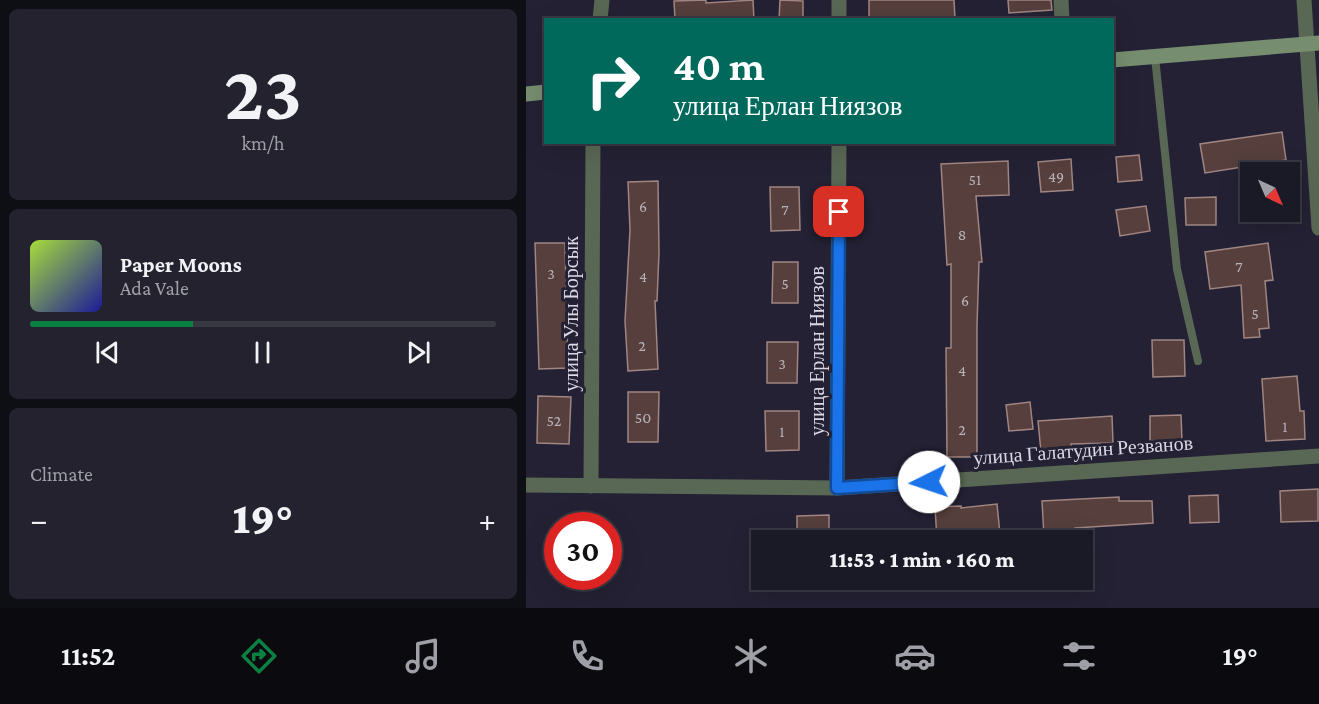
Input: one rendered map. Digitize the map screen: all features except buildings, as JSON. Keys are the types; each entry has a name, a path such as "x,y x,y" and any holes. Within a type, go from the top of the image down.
{"street":[{"path":"600,18 602,0"},
{"path":"839,0 839,18"},
{"path":"1061,0 1062,18"},
{"path":"1304,0 1313,44 1318,228"},
{"path":"1114,60 1313,44"},
{"path":"526,94 544,92"},
{"name":"улица Улы Борсык","path":"591,486 593,144"},
{"name":"улица Ерлан Ниязов","path":"837,488 840,144"},
{"name":"улица Галатудин Резванов","path":"526,485 837,488 1318,456"}],"lane":[{"path":"1154,57 1177,269 1198,361"}],"route":[{"path":"839,212 837,488 929,482"}]}
